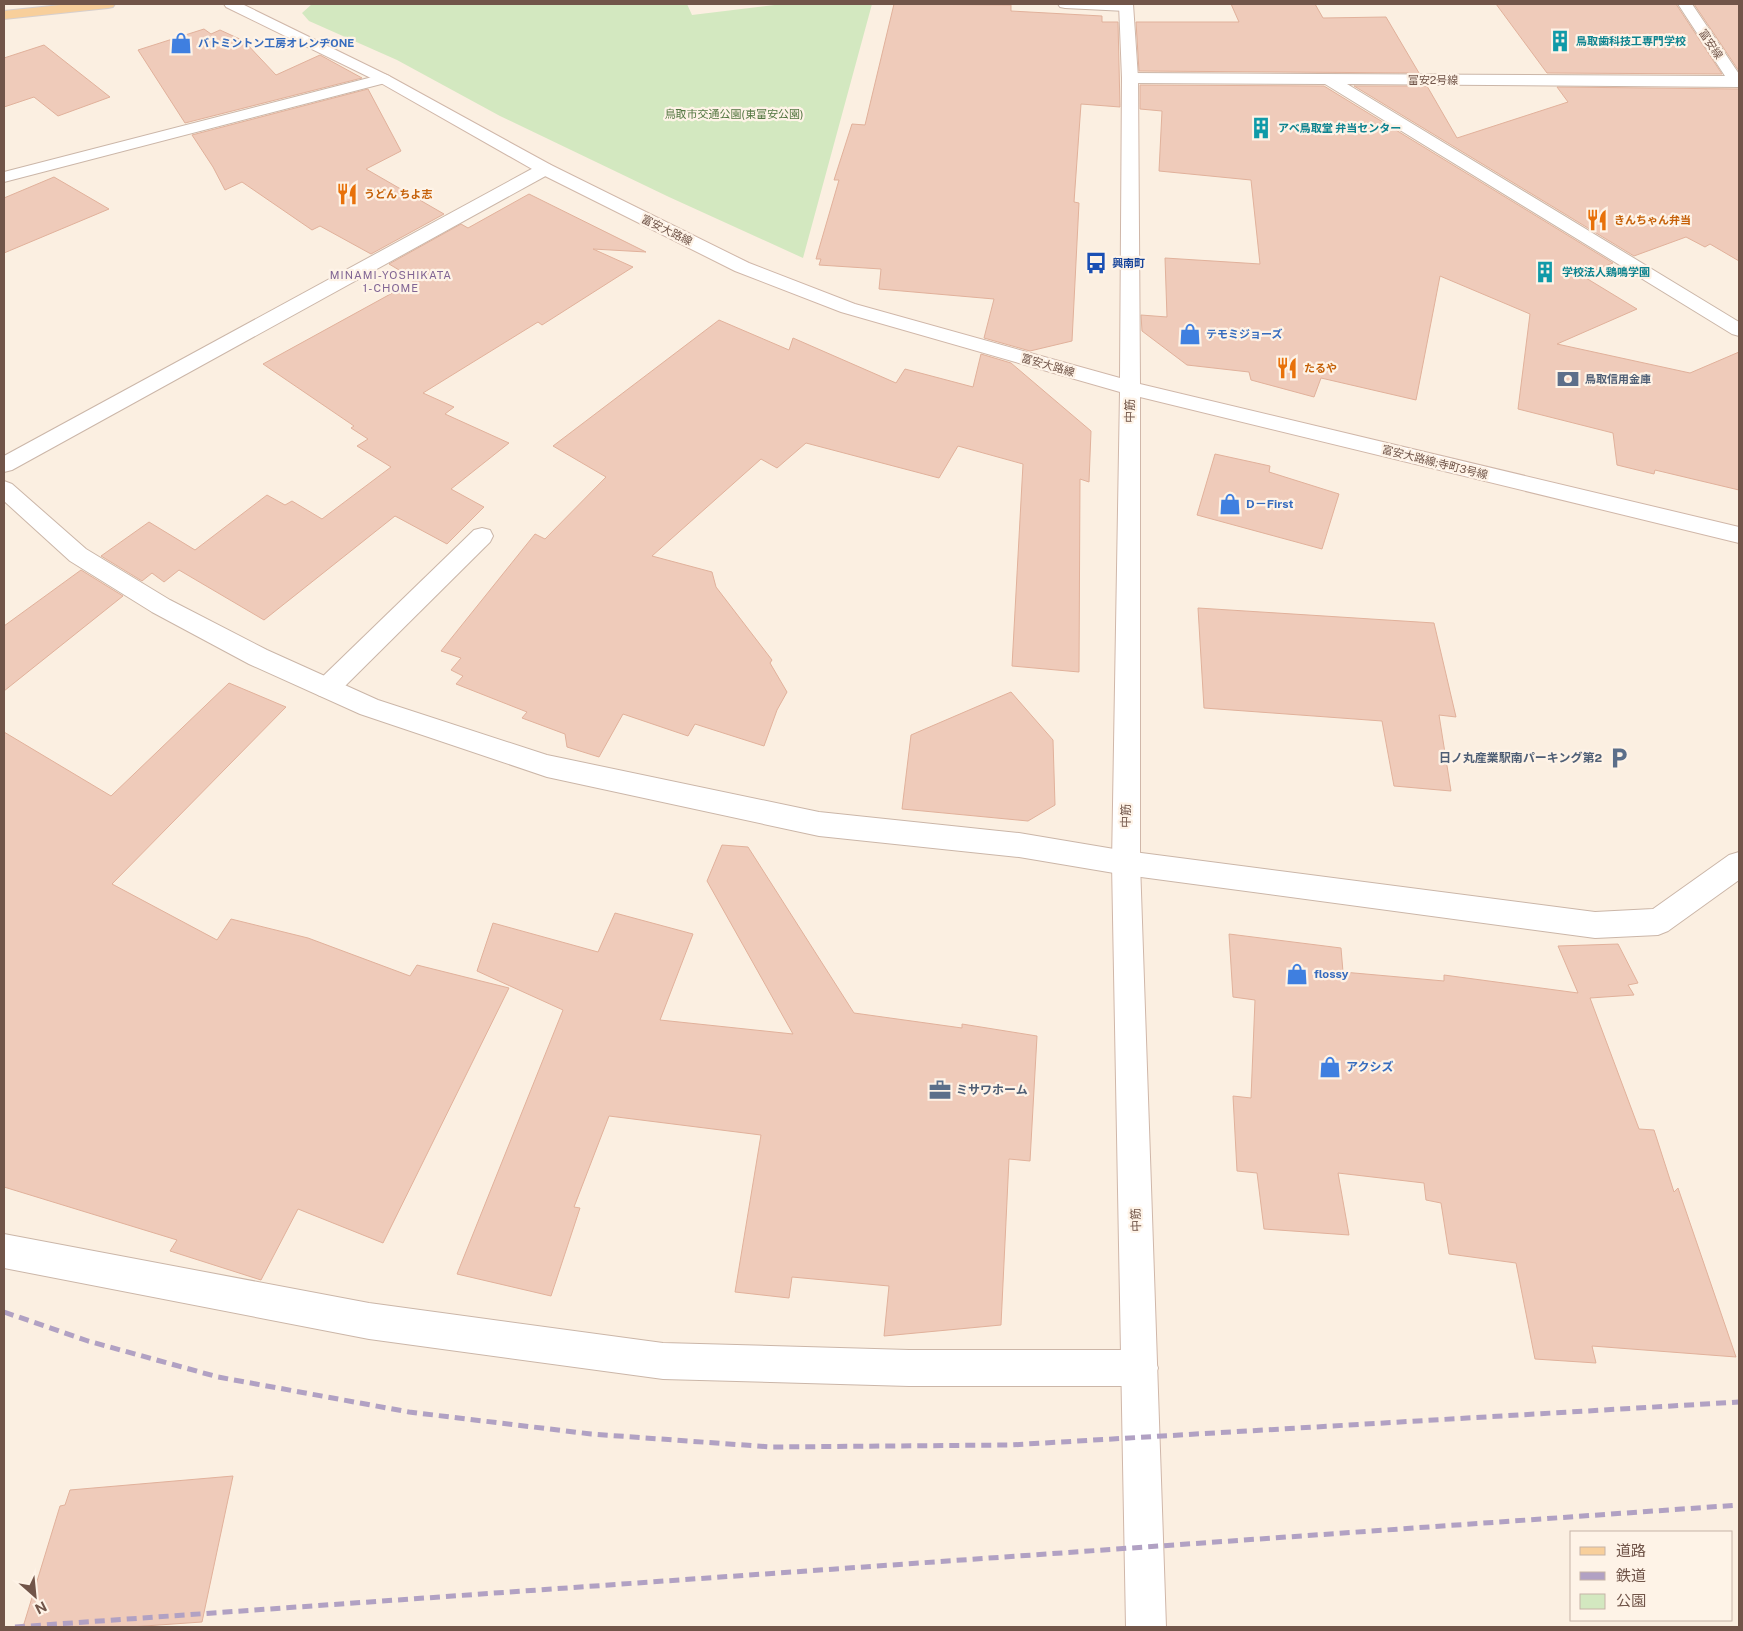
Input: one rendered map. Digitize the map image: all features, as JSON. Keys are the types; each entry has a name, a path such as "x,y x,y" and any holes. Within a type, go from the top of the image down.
{"main road":[{"path":"4,15 108,4"}],"street":[{"name":"富安大路線","path":"231,4 384,79 544,169 742,267 848,308 1130,388"},
{"path":"1065,4 1126,5"},
{"name":"富安線","path":"1685,4 1738,81"},
{"name":"中筋","path":"1126,5 1130,78 1130,388 1126,863 1146,1627"},
{"name":"富安2号線","path":"1130,78 1738,81"},
{"path":"4,177 384,79"},
{"path":"1330,80 1739,330"},
{"path":"4,466 544,169"},
{"name":"富安大路線;寺町3号線","path":"1130,388 1739,535"},
{"path":"4,489 78,555 161,606 258,657 369,707 547,766 681,796 819,824 1018,845 1126,863 1595,925 1658,922 1739,864"},
{"path":"327,688 482,536"},
{"path":"4,1251 369,1321 663,1361 909,1368 1140,1368"}],"green space":[{"name":"鳥取市交通公園(東富安公園)","path":"312,4 687,4 692,15 783,4 872,4 803,258 669,197 500,116 397,60 309,21 302,13"}],"building":[{"path":"894,4 1011,5 1011,11 1102,16 1102,22 1118,22 1120,107 1081,104 1074,202 1079,203 1072,341 1030,351 984,338 994,299 879,289 881,269 819,265 821,259 816,259 839,180 834,180 852,124 865,125"},
{"path":"1231,4 1315,4 1323,18 1386,17 1419,73 1139,71 1136,22 1239,22"},
{"path":"1496,4 1676,4 1722,74 1547,73"},
{"path":"1694,4 1739,4 1739,71"},
{"path":"204,29 211,34 220,30 244,41 276,75 320,55 362,78 185,123 138,50"},
{"path":"44,45 110,97 58,116 34,97 4,107 4,58"},
{"path":"1140,85 1324,86 1613,263 1593,271 1597,273 1586,278 1637,309 1557,344 1690,373 1739,352 1739,490 1655,470 1654,474 1617,465 1613,433 1518,409 1530,314 1440,276 1416,400 1321,378 1314,397 1251,380 1249,372 1187,365 1142,331 1141,315 1167,317 1165,258 1260,264 1251,180 1159,171 1162,111 1140,109"},
{"path":"1354,86 1427,86 1457,138 1568,102 1557,87 1739,89 1739,261 1710,244 1705,247 1686,237 1634,256"},
{"path":"368,89 401,151 366,169 444,214 371,254 320,226 312,230 242,182 225,190 213,167 192,135"},
{"path":"54,177 109,209 4,253 4,198"},
{"path":"529,194 646,252 593,249 633,267 542,325 538,322 423,393 454,407 445,414 509,443 451,489 484,507 447,544 395,516 264,620 179,570 164,582 152,573 142,581 101,556 149,522 195,550 267,495 285,505 292,501 322,519 391,467 357,446 368,439 351,428 354,426 263,364 416,280 389,264 461,224 468,228"},
{"path":"719,320 789,350 793,338 896,383 905,369 973,387 981,354 1011,363 1091,431 1089,482 1080,479 1079,672 1012,666 1023,464 958,446 939,478 806,443 777,468 761,459 652,556 712,572 716,587 772,660 770,663 787,692 777,710 764,746 695,724 688,736 623,714 599,757 567,747 565,734 522,718 527,712 456,684 463,676 451,670 461,658 441,651 535,534 545,539 606,477 553,446"},
{"path":"1215,454 1270,466 1269,472 1339,494 1322,549 1197,515"},
{"path":"81,570 123,596 4,691 4,626"},
{"path":"1198,608 1434,623 1456,717 1439,715 1451,791 1394,786 1382,721 1204,708"},
{"path":"229,683 286,707 112,884 217,940 231,919 308,938 410,976 417,965 509,988 383,1243 298,1209 261,1280 170,1251 177,1240 4,1187 4,732 111,796"},
{"path":"1011,692 1053,740 1055,805 1028,821 902,809 911,735"},
{"path":"722,845 748,847 854,1013 962,1028 962,1024 1037,1036 1030,1161 1009,1159 1001,1325 884,1336 889,1286 792,1277 789,1298 735,1292 761,1135 609,1116 574,1207 580,1208 551,1296 457,1274 563,1010 477,971 493,923 598,952 615,913 693,934 660,1020 793,1034 707,881"},
{"path":"1229,934 1341,948 1343,972 1444,981 1444,975 1578,993 1558,946 1618,944 1638,983 1628,985 1634,995 1590,998 1639,1129 1654,1130 1674,1192 1678,1188 1736,1357 1592,1346 1596,1363 1535,1359 1516,1263 1449,1254 1441,1203 1426,1200 1424,1183 1338,1173 1349,1235 1264,1229 1257,1173 1237,1171 1233,1096 1251,1098 1255,1000 1233,997"},
{"path":"233,1476 202,1622 130,1627 23,1627 60,1506 65,1505 70,1490"}],"railway":[{"path":"4,1312 88,1341 218,1377 409,1412 591,1434 771,1447 1010,1445 1739,1402"},
{"path":"15,1627 1739,1505"}],"place":[{"name":"鳥取歯科技工専門学校","path":"1560,41"},
{"name":"バトミントン工房オレンヂONE","path":"181,43"},
{"name":"アベ鳥取堂 弁当センター","path":"1261,128"},
{"name":"うどん ちよ志","path":"347,194"},
{"name":"きんちゃん弁当","path":"1597,220"},
{"name":"興南町","path":"1096,263"},
{"name":"学校法人鶏鳴学園","path":"1545,272"},
{"name":"テモミジョーズ","path":"1190,334"},
{"name":"たるや","path":"1287,368"},
{"name":"鳥取信用金庫","path":"1568,379"},
{"name":"D－First","path":"1230,504"},
{"name":"日ノ丸産業駅南パーキング第2","path":"1619,758"},
{"name":"flossy","path":"1297,974"},
{"name":"アクシズ","path":"1330,1067"},
{"name":"ミサワホーム","path":"940,1090"}],"district":[{"name":"MINAMI-YOSHIKATA 1-CHOME","path":"391,281"}]}
